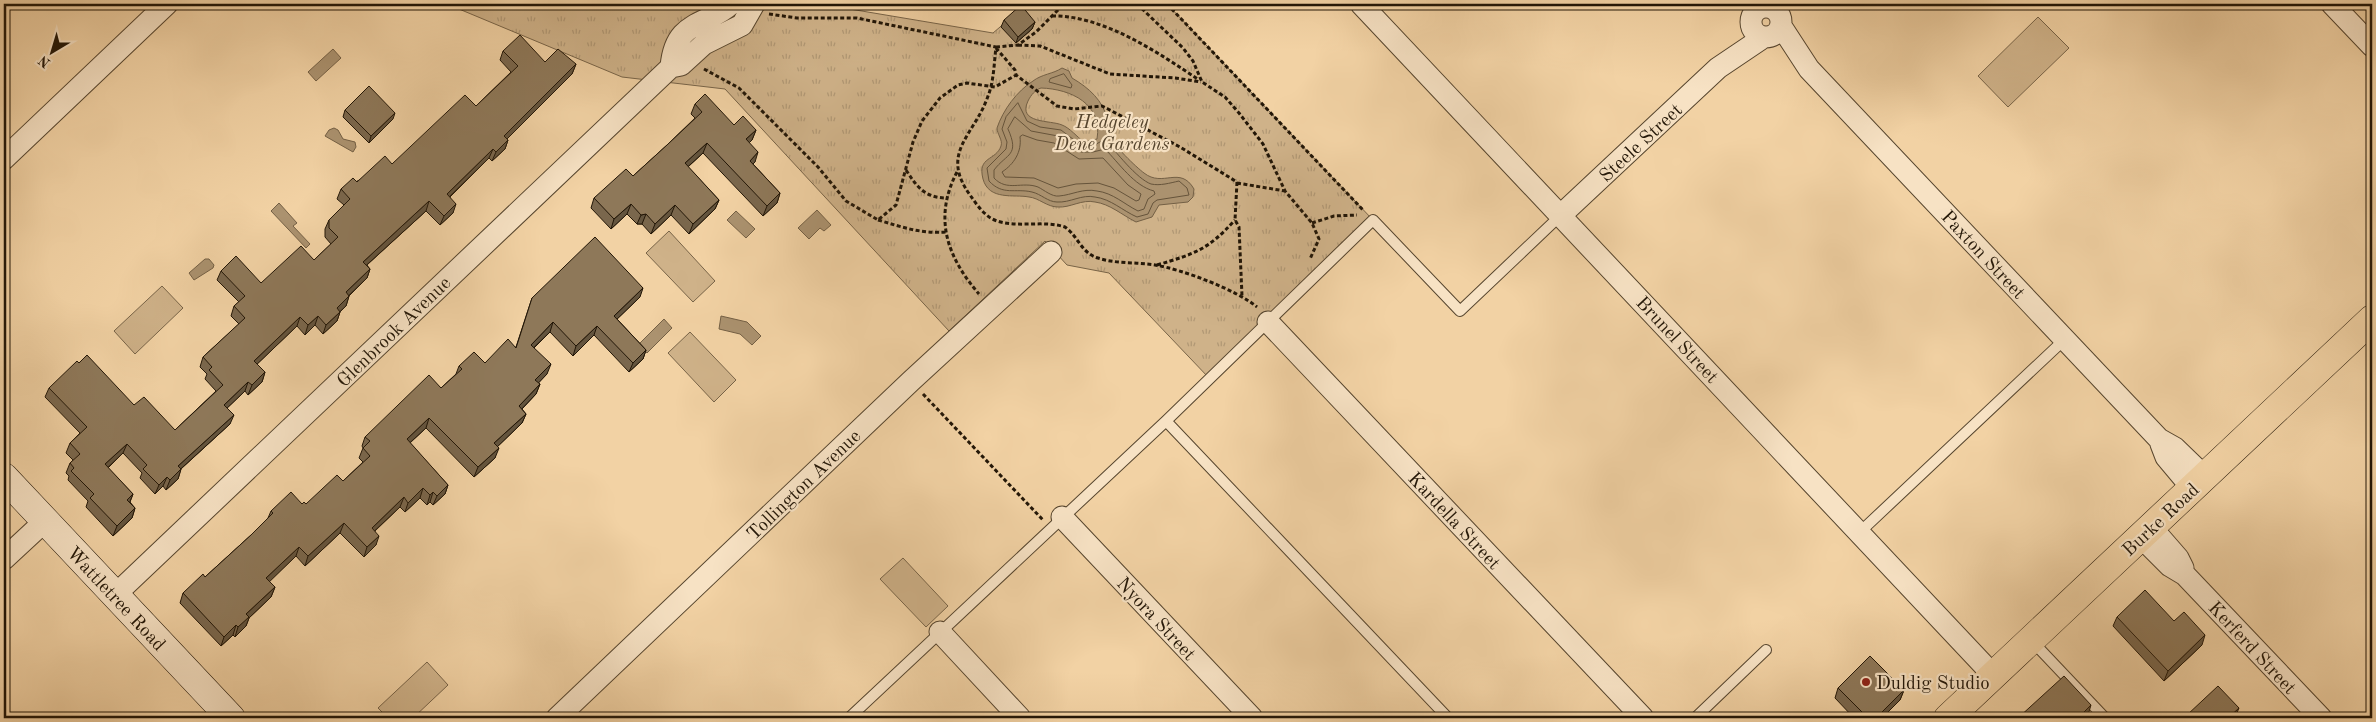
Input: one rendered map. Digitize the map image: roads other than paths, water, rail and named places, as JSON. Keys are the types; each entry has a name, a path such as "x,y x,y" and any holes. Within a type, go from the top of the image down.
{"main road":[{"name":"Burke Road","path":"1948,718 2198,482 2371,324"},
{"name":"Wattletree Road","path":"4,477 231,718"}],"street":[{"path":"4,159 167,4"},
{"name":"Glenbrook Avenue","path":"671,67 678,44 689,28 731,4"},
{"name":"Brunel Street","path":"1361,4 1562,215 1994,676"},
{"name":"Steele Street","path":"1562,215 1718,68 1764,17 1795,4"},
{"path":"2332,4 2372,46"},
{"name":"Glenbrook Avenue","path":"115,595 671,67 681,65 704,44 742,25 760,9"},
{"name":"Paxton Street","path":"1764,17 1809,69 2064,340 2159,439 2175,448 2198,482"},
{"name":"Tollington Avenue","path":"557,718 911,382 1051,252"},
{"name":"Kardella Street","path":"1264,312 1643,718"},
{"path":"4,559 45,521"},
{"name":"Nyora Street","path":"1056,523 1252,718"},
{"name":"Kerferd Street","path":"2146,532 2178,558 2186,575 2321,718"},
{"path":"940,632 1020,718"}],"lane":[{"path":"849,718 1166,421 1264,312 1373,220 1460,311 1562,215"},
{"path":"1860,532 2064,340"},
{"path":"1166,421 1448,718"},
{"path":"2031,640 2105,718"},
{"path":"1695,718 1766,650"}],"water":[{"path":"333,49 341,58 316,81 308,72"},
{"path":"1062,68 1069,71 1072,78 1090,90 1099,101 1106,114 1112,140 1131,161 1151,177 1183,178 1194,189 1193,197 1188,202 1159,205 1152,217 1136,222 1111,207 1100,203 1090,201 1054,207 1033,198 996,194 991,191 986,186 982,172 985,162 999,151 1001,146 997,128 1003,114 1011,101 1027,85 1040,77","holes":["1041,88 1073,95 1090,108 1095,116 1098,127 1097,139 1084,142 1065,126 1037,120 1027,114 1026,108 1033,93"]},
{"path":"334,128 338,130 343,139 355,142 356,147 353,152 325,136 329,130"},
{"path":"279,203 297,223 293,226 310,244 306,248 271,211"},
{"path":"817,210 831,225 824,231 820,228 809,239 798,228"},
{"path":"736,211 755,229 746,238 727,220"},
{"path":"205,259 209,259 214,265 213,268 194,280 189,273"},
{"path":"721,316 747,322 761,336 752,345 740,334 719,329"},
{"path":"664,319 672,328 647,353 639,344"}],"place":[{"name":"Duldig Studio","path":"1866,682"}],"park label":[{"name":"Hedgeley Dene Gardens","path":"1112,132"}]}
